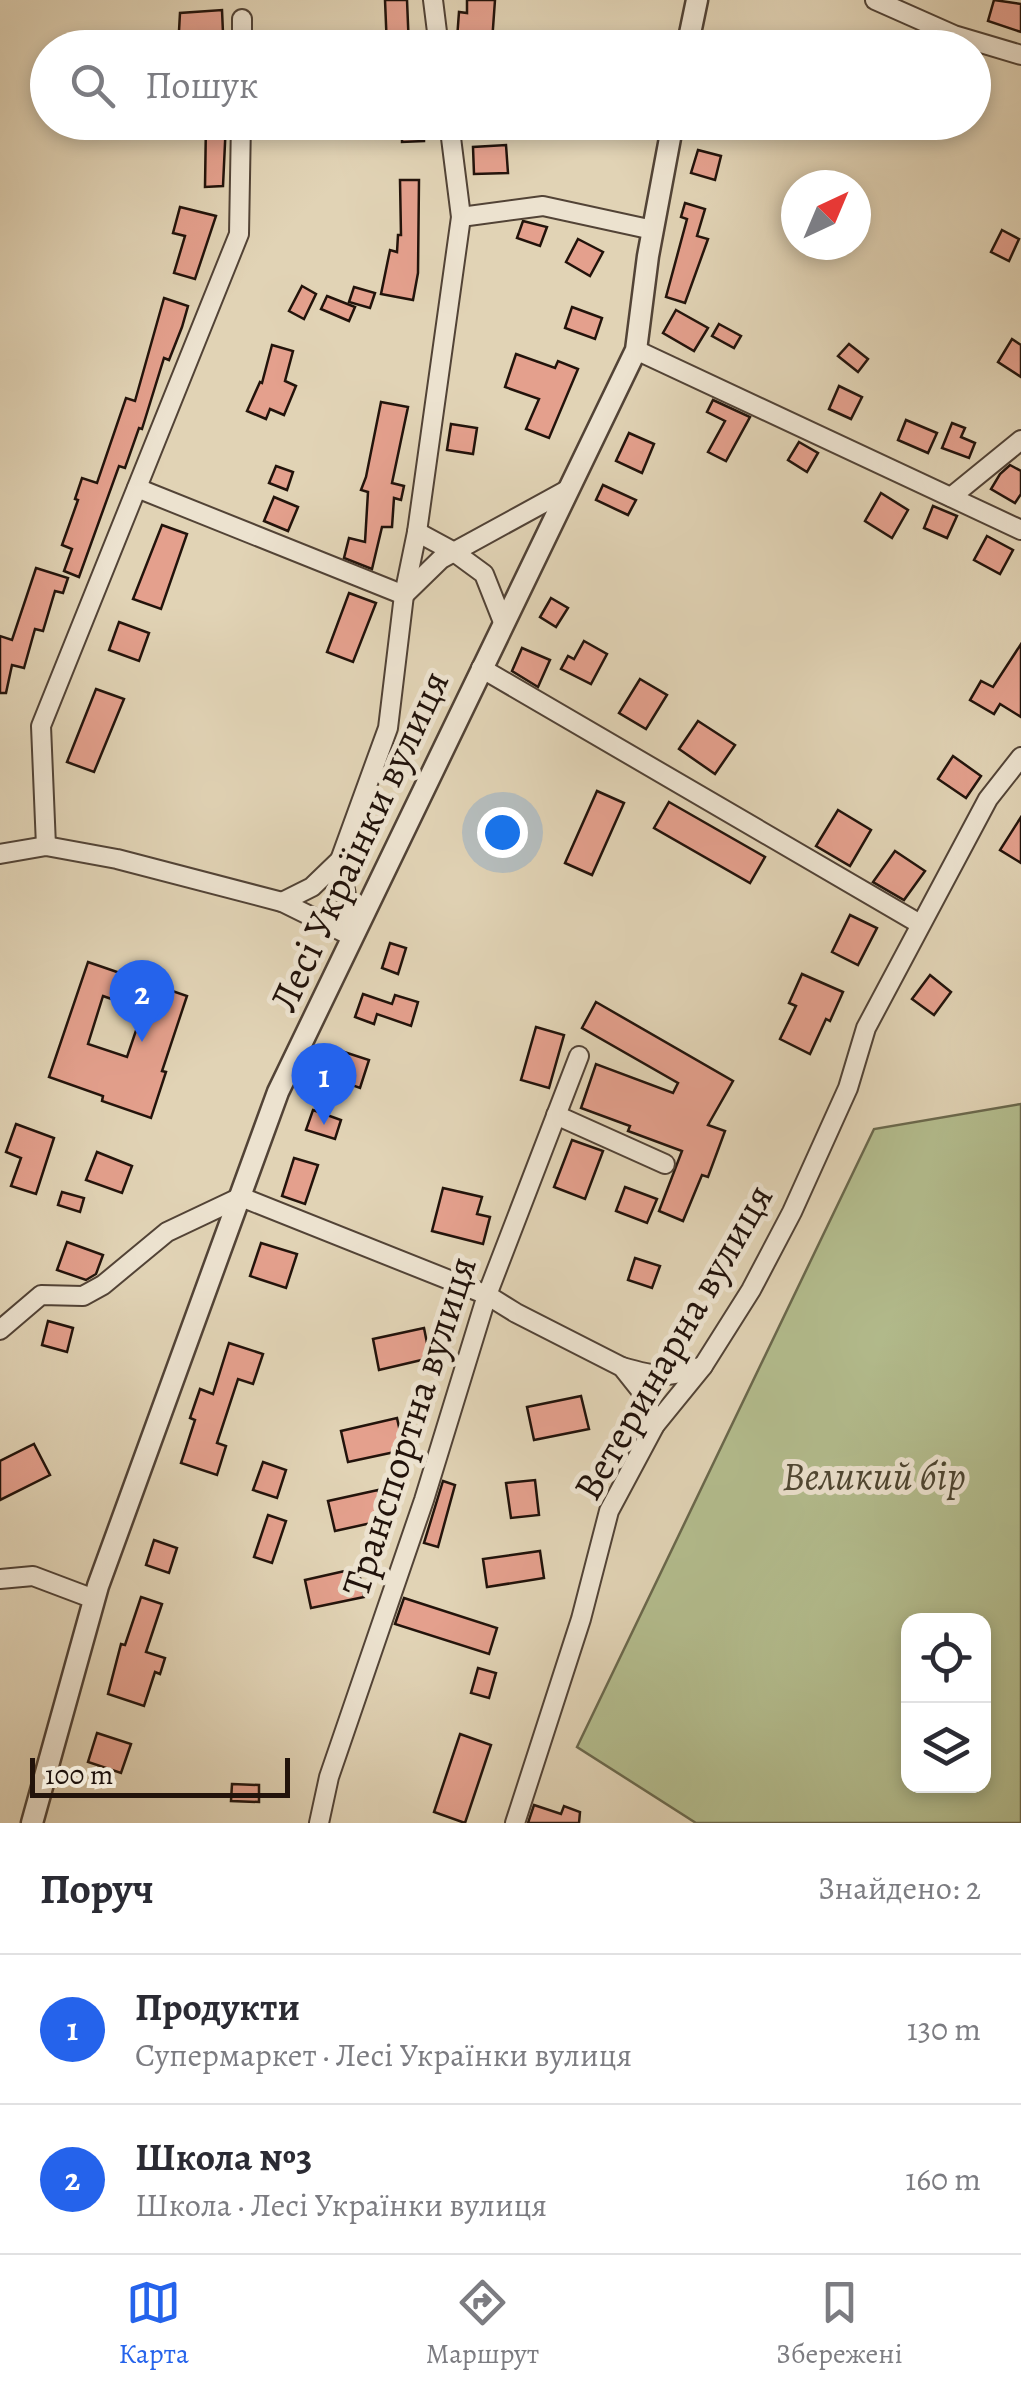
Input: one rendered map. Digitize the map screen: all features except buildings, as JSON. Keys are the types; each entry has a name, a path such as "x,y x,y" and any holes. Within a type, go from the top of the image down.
{"street":[{"path":"432,0 436,30"},
{"path":"691,30 697,0"},
{"path":"875,0 945,30"},
{"path":"242,19 242,30"},
{"path":"991,46 1021,55"},
{"path":"46,846 41,726 239,234 241,140"},
{"path":"282,902 312,887 340,860 388,728 461,217 451,140"},
{"name":"Лесі Українки вулиця","path":"32,1823 94,1600 278,1092 636,350 670,140"},
{"path":"461,217 543,206 653,230"},
{"path":"636,350 1021,530"},
{"path":"951,497 1021,440"},
{"path":"137,488 404,595"},
{"path":"404,595 441,560 569,489"},
{"path":"417,532 484,574 504,622"},
{"path":"481,668 920,924"},
{"name":"Ветеринарна вулиця","path":"515,1823 581,1619 610,1511 656,1425 703,1366 752,1290 848,1088 866,1028 988,799 1021,758"},
{"path":"0,854 46,846 117,859 282,902 353,937"},
{"path":"340,860 353,937"},
{"name":"Транспортна вулиця","path":"318,1823 329,1777 424,1500 487,1295 578,1056"},
{"path":"556,1115 665,1164"},
{"path":"0,1330 41,1295 83,1296 104,1284 167,1232 241,1196 487,1295 622,1366 673,1377 703,1366"},
{"path":"622,1366 645,1396 656,1425"},
{"path":"0,1579 32,1576 94,1600"}],"green space":[{"name":"Великий бір","path":"1021,1104 1021,1823 696,1823 577,1747 874,1129"}],"place":[{"name":"Школа №3","path":"142,1042"},
{"name":"Продукти","path":"324,1125"}]}
